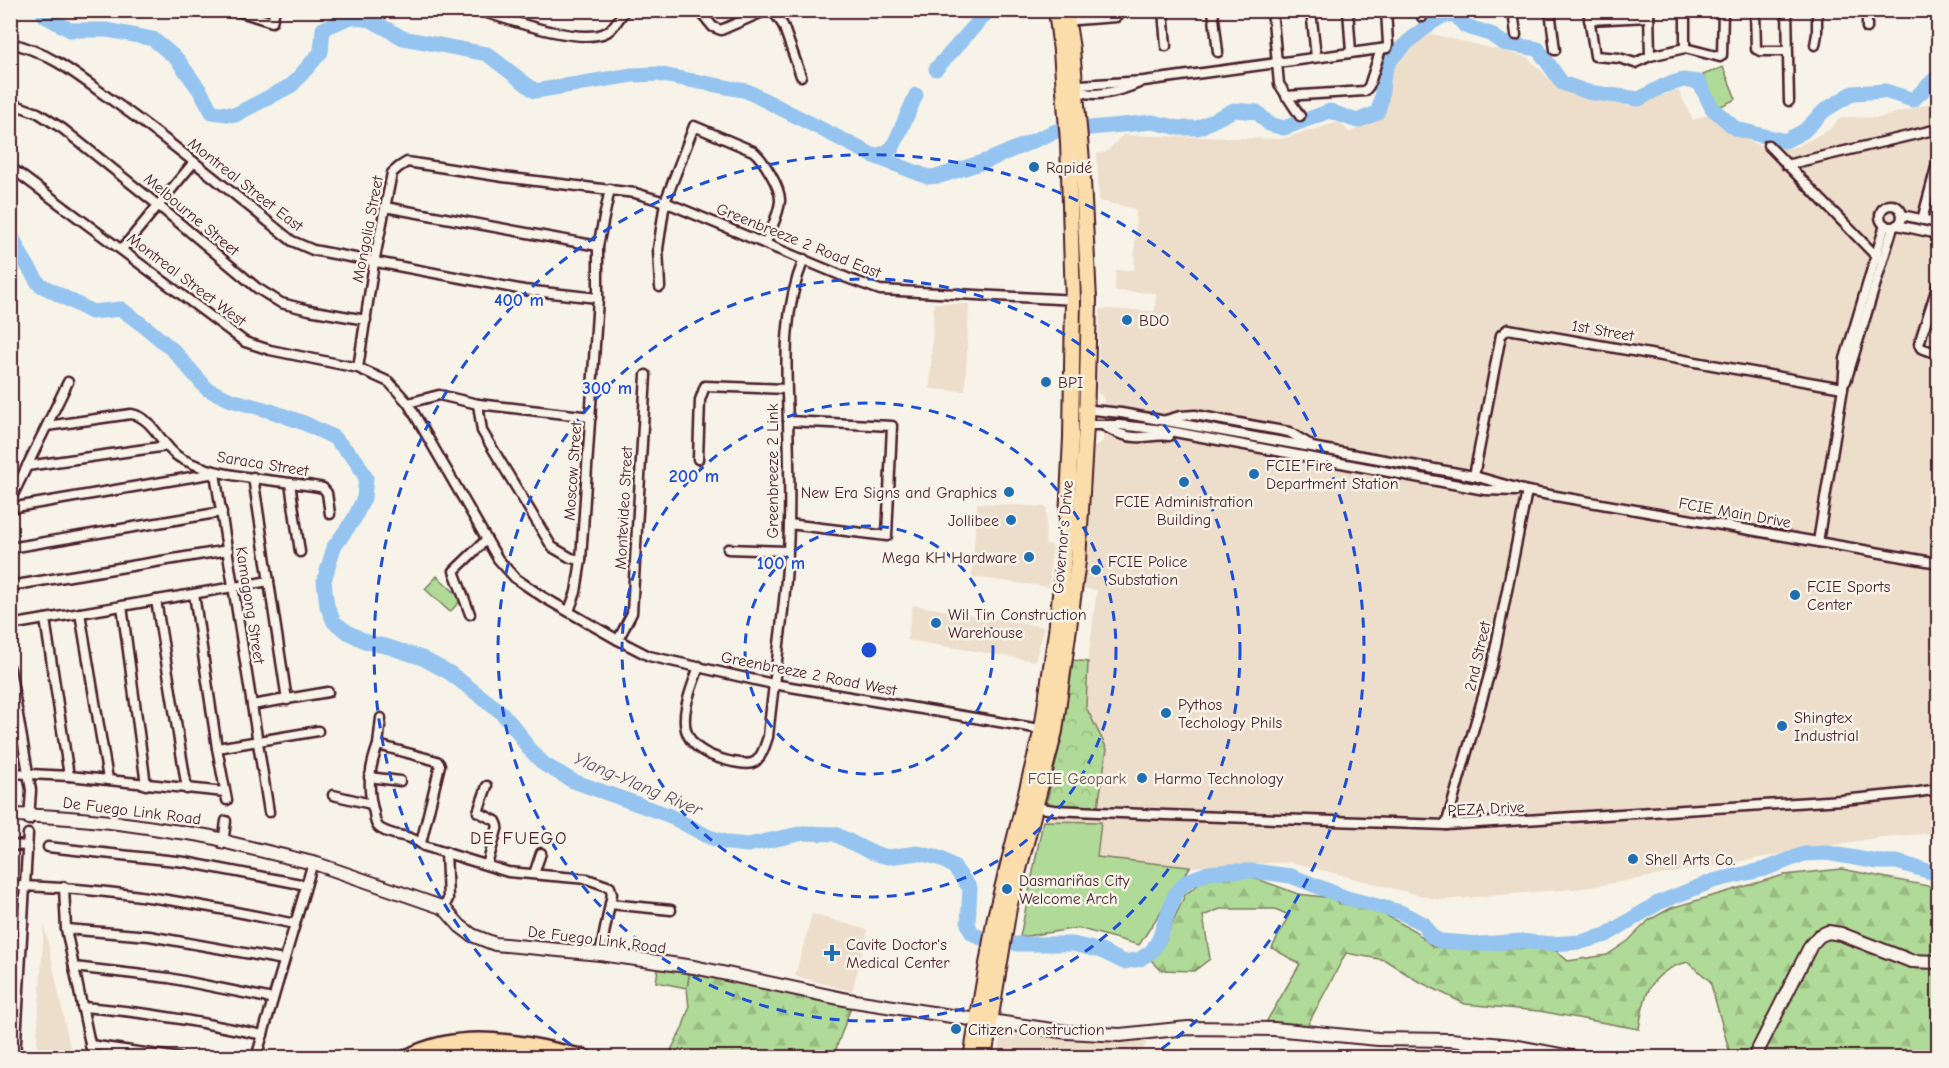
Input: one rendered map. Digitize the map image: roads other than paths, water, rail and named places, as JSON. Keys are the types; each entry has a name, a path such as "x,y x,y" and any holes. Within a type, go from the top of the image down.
{"highway":[{"path":"421,1058 443,1051 461,1041 487,1040 584,1058"},
{"path":"407,1058 443,1051 475,1051 514,1058"},
{"path":"496,1058 514,1058"}],"main road":[{"name":"Governor's Drive","path":"1001,918 1034,807 1049,730 1056,632 1079,429 1087,409 1089,300 1062,16"},
{"name":"Governor's Drive","path":"1074,142 1072,408 1079,429"},
{"name":"Governor's Drive","path":"971,1058 983,1020 1001,918 1049,730"},
{"name":"Governor's Drive","path":"983,1020 984,1058"}],"street":[{"path":"234,10 272,22 275,10"},
{"path":"478,10 561,34 582,36 599,36 610,31 625,10"},
{"path":"699,10 713,27 721,30 767,10"},
{"path":"772,10 783,25 801,76"},
{"path":"1062,16 1116,17 1116,10"},
{"path":"1163,10 1166,46"},
{"path":"1213,10 1218,52"},
{"path":"1272,10 1279,84 1300,116"},
{"path":"1311,10 1316,57"},
{"path":"1348,10 1350,52"},
{"path":"1286,96 1365,91 1384,48 1388,44 1386,10"},
{"path":"1513,10 1516,35"},
{"path":"1550,10 1555,50"},
{"path":"1685,10 1685,48"},
{"path":"1650,56 1649,14 1589,15 1594,55 1619,58 1635,63 1650,56 1685,48 1718,57 1722,55 1722,10"},
{"path":"1755,10 1756,49 1787,51"},
{"path":"1787,10 1789,101"},
{"path":"1815,45 1818,34 1817,10"},
{"path":"1866,10 1867,28"},
{"name":"Montreal Street East","path":"10,43 29,47 50,57 135,116 292,241 313,250 374,263 524,290 598,298"},
{"path":"1070,90 1081,93 1117,93 1144,81 1384,48"},
{"name":"Melbourne Street","path":"10,102 38,113 63,129 257,288 281,303 366,320"},
{"path":"660,287 658,249 665,202 694,126 753,151 760,157 778,189 780,201 766,243"},
{"path":"1786,165 1938,129"},
{"path":"1768,145 1880,258"},
{"path":"1922,220 1938,160"},
{"path":"122,249 194,162"},
{"name":"Mongolia Street","path":"358,368 385,207 392,173 399,167 407,162 503,177 610,189"},
{"name":"Montreal Street West","path":"10,167 245,342 270,350 358,368 389,382 408,403 498,560 515,578 569,611"},
{"name":"Greenbreeze 2 Road East","path":"610,189 635,193 665,202 880,290 1089,300"},
{"name":"Moscow Street","path":"569,611 576,592 581,560 598,298 598,246 610,189"},
{"path":"1938,222 1902,215 1897,207 1890,206 1884,208 1881,219 1892,226 1938,234"},
{"path":"385,207 598,246"},
{"path":"1818,542 1843,388 1854,362 1880,258 1892,226 1902,215"},
{"name":"Greenbreeze 2 Link","path":"773,684 789,524 787,323 795,280 804,260"},
{"path":"1938,284 1919,344 1921,348 1938,354"},
{"name":"1st Street","path":"1474,476 1501,334 1508,329 1843,388"},
{"name":"Montevideo Street","path":"618,640 632,613 646,375"},
{"path":"10,501 68,381"},
{"path":"698,459 700,400 705,386 786,389"},
{"path":"408,403 439,395 478,404 591,417"},
{"path":"478,404 482,431 552,548 581,560"},
{"name":"FCIE Main Drive","path":"1072,408 1104,410 1165,421 1180,416 1195,415 1288,432 1315,448 1474,476 1527,491 1938,563"},
{"name":"Saraca Street","path":"47,426 131,414 138,415 180,458 215,473 323,488 327,493 330,514"},
{"path":"788,421 892,426 888,536 789,524"},
{"name":"FCIE Main Drive","path":"1079,429 1104,425 1118,434 1136,438 1162,435 1191,441 1200,437 1485,490 1527,491"},
{"path":"27,466 166,446"},
{"path":"10,508 215,473"},
{"name":"Kamagong Street","path":"215,473 269,812"},
{"path":"253,477 287,699"},
{"path":"290,483 300,552"},
{"name":"2nd Street","path":"1446,825 1494,660 1527,491"},
{"path":"10,548 222,512"},
{"path":"470,614 454,571 486,540"},
{"path":"728,549 787,551"},
{"path":"10,586 228,550"},
{"path":"10,625 269,581"},
{"path":"10,773 108,779 226,796 194,594"},
{"path":"156,600 187,789"},
{"path":"122,606 146,785"},
{"name":"Greenbreeze 2 Road West","path":"569,611 649,656 773,684 1049,730"},
{"path":"80,613 108,779"},
{"path":"45,619 69,776"},
{"path":"699,666 688,700 687,730 694,743 717,758 747,765 755,762 763,753 768,737 773,684"},
{"path":"10,669 31,790 15,1058"},
{"path":"252,705 328,692"},
{"path":"381,718 378,745 369,777 371,804 377,826 383,831 414,838 421,843 508,872 587,879 610,886 612,894 600,954"},
{"path":"217,748 318,731"},
{"path":"10,735 21,735"},
{"path":"378,745 437,761 440,765 421,843"},
{"path":"369,777 400,781"},
{"path":"487,786 478,812 496,821 498,825 487,865"},
{"name":"PEZA Drive","path":"1034,807 1166,815 1446,825 1822,801 1938,789"},
{"path":"333,795 371,804"},
{"path":"10,815 29,823"},
{"path":"225,842 226,820"},
{"path":"10,821 29,823"},
{"name":"De Fuego Link Road","path":"29,823 150,832 225,842 317,864 444,908 460,926 472,935 495,944 600,954 694,967 866,1003 1067,1032 1120,1035 1188,1028 1274,1029 1378,1039 1450,1040 1514,1046 1578,1058"},
{"path":"10,845 27,846"},
{"path":"48,847 185,862 306,885"},
{"path":"444,908 448,899 446,852"},
{"path":"534,874 541,853"},
{"path":"256,1058 311,869"},
{"path":"10,886 64,887 179,901 295,924"},
{"path":"64,887 66,929 93,1058"},
{"path":"610,904 671,910"},
{"path":"10,925 23,925"},
{"path":"66,929 149,936 284,960"},
{"path":"1754,1058 1811,945 1819,936 1828,932 1841,934 1911,961 1938,962"},
{"path":"10,962 21,962"},
{"path":"74,967 169,978 273,999"},
{"path":"82,1007 120,1009 263,1035"},
{"path":"90,1045 179,1058"}],"waterway":[{"path":"42,10 45,16 70,30 107,30 153,39 177,59 201,92 212,112 235,115 292,85 321,52 323,29 350,17 371,20 403,38 487,54 535,91 632,75 657,74 747,91 874,156 928,177 940,176 989,160 1056,131"},
{"path":"936,69 989,10"},
{"path":"1090,128 1153,122 1179,128 1198,128 1234,110 1257,112 1269,124 1284,128 1330,111 1357,121 1377,113 1385,70 1397,52 1435,20 1455,14 1465,26 1490,34 1503,43 1538,49 1562,83 1588,92 1639,99 1663,86 1683,80 1699,82 1712,108 1736,129 1785,141 1804,131 1825,110 1853,93 1885,91 1913,100 1938,76"},
{"path":"874,156 885,153 893,147 916,95"},
{"name":"Ylang-Ylang River","path":"10,232 39,284 92,312 121,309 174,351 207,389 231,400 304,423 333,437 356,460 366,478 364,498 354,519 334,547 324,581 327,606 334,622 349,633 367,642 422,658 450,673 501,712 528,748 545,765 573,781 668,815 709,837 728,843 748,845 804,833 835,834 870,852 888,857 918,853 939,858 953,866 970,888 968,924 972,933 981,938"},
{"name":"Ylang-Ylang River","path":"1017,944 1073,944 1101,951 1124,962 1140,959 1152,951 1159,939 1173,899 1187,881 1208,873 1231,871 1254,871 1291,876 1347,898 1400,912 1424,924 1431,936 1440,941 1481,944 1521,941 1552,944 1581,942 1606,935 1658,903 1713,881 1765,869 1804,854 1827,853 1878,862 1897,862 1938,874"}],"place":[{"name":"Rapidé","path":"1034,167"},
{"name":"BDO","path":"1127,320"},
{"name":"BPI","path":"1046,382"},
{"name":"FCIE Fire Department Station","path":"1254,474"},
{"name":"FCIE Administration Building","path":"1184,482"},
{"name":"New Era Signs and Graphics","path":"1009,492"},
{"name":"Jollibee","path":"1011,520"},
{"name":"Mega KH Hardware","path":"1029,557"},
{"name":"FCIE Police Substation","path":"1096,570"},
{"name":"FCIE Sports Center","path":"1795,595"},
{"name":"Wil Tin Construction Warehouse","path":"936,623"},
{"name":"Pythos Techology Phils","path":"1166,713"},
{"name":"Shingtex Industrial","path":"1782,726"},
{"name":"Harmo Technology","path":"1142,778"},
{"name":"Shell Arts Co.","path":"1633,859"},
{"name":"Dasmariñas City Welcome Arch","path":"1007,889"},
{"name":"Cavite Doctor's Medical Center","path":"832,953"},
{"name":"Citizen Construction","path":"956,1029"}],"district":[{"name":"DE FUEGO","path":"519,838"}],"park label":[{"name":"FCIE Geopark","path":"1077,778"}]}
